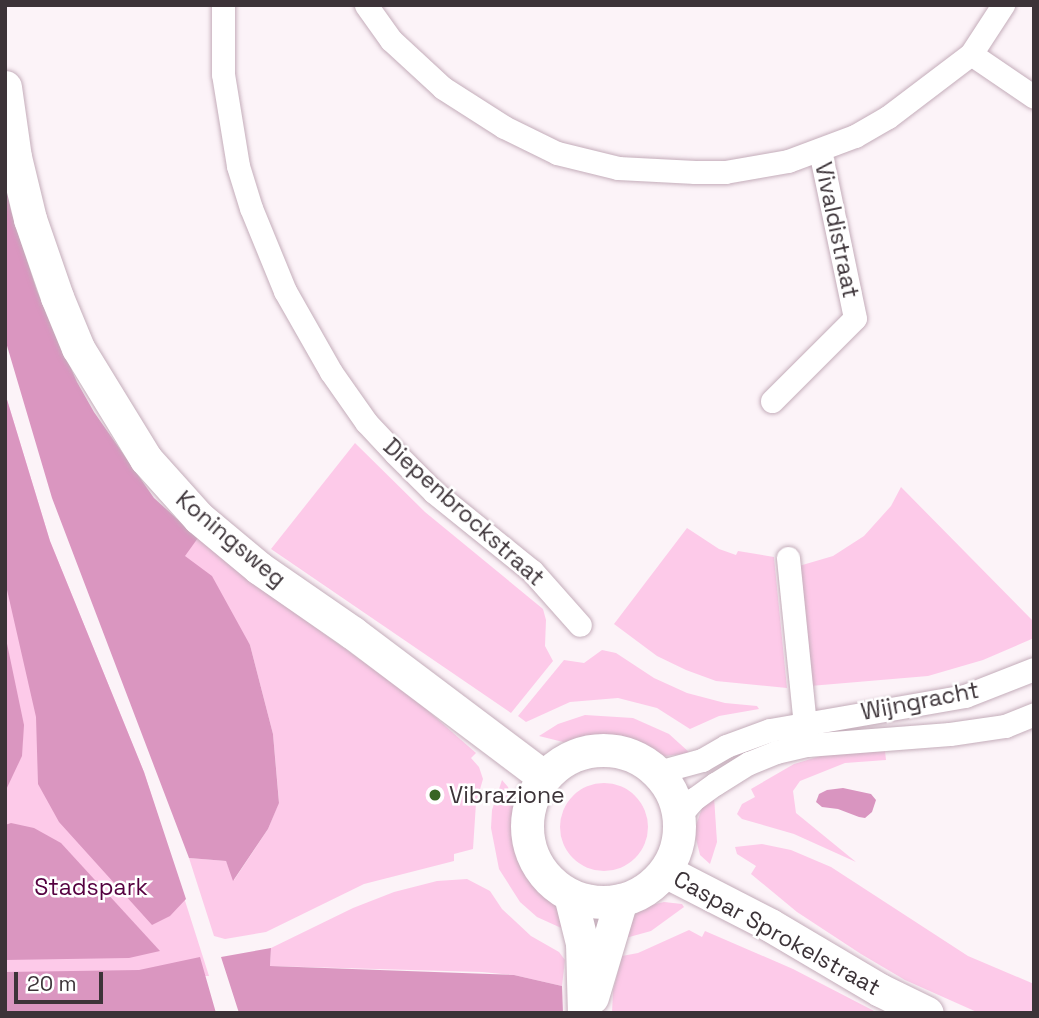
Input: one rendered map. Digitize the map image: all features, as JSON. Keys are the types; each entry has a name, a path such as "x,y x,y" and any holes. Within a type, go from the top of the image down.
{"main road":[{"name":"Koningsweg","path":"5,87 15,157 30,219 57,297 78,348 146,459 199,519 259,568 353,632 544,777"},
{"path":"600,749 622,751 658,772 672,793 679,817 677,844 665,871 645,889 621,900 604,902 570,895 551,882 537,864 528,842 527,819 533,797 544,777 569,758 600,749"},
{"name":"Caspar Sprokelstraat","path":"665,871 770,925 880,990 927,1013"},
{"path":"570,895 582,943 586,1013"},
{"path":"586,1013 621,900"}],"street":[{"name":"Diepenbrockstraat","path":"223,5 223,74 238,166 251,208 285,291 331,372 366,422 395,453 444,500 532,571 580,625"},
{"path":"366,5 391,40 443,88 504,127 557,153 618,168 725,172 788,161 855,136 888,117 971,54 1003,5"},
{"path":"971,54 1034,97"},
{"name":"Vivaldistraat","path":"772,401 855,318 820,150"},
{"path":"788,558 807,745"},
{"name":"Wijngracht","path":"658,772 702,760 747,737 804,722 965,696 1034,669"},
{"name":"Wijngracht","path":"679,817 694,799 750,763 776,752 807,745 950,734 1005,726 1034,714"}],"green space":[{"path":"5,179 11,211 37,291 77,382 94,412 154,498 198,538 185,556 212,576 250,645 273,734 279,803 268,829 233,881 226,861 189,858 52,498 5,339"},
{"name":"Stadspark","path":"5,393 50,541 144,772 209,976 5,976"},
{"path":"5,393 50,541 144,772 186,899 170,916 152,925 59,822 38,784 36,717 5,581"},
{"path":"355,443 425,512 543,609 546,620 545,646 553,661 511,713 271,549"},
{"path":"901,487 1034,622 1034,638 983,660 928,676 810,686 799,566 833,556 864,536 891,506"},
{"path":"687,528 719,549 736,555 738,551 774,557 787,688 716,681 686,670 657,656 614,624"},
{"path":"198,538 278,601 410,695 476,753 471,758 479,767 483,779 476,803 473,849 454,854 454,861 364,884 266,932 225,939 214,936 189,858 226,861 234,880 268,829 279,802 273,734 250,645 184,556"},
{"path":"5,634 24,725 22,756 5,792"},
{"path":"602,650 616,653 654,678 687,693 725,703 757,706 759,709 719,716 690,729 657,708 618,698 570,702 526,722 518,716 564,660 584,663"},
{"path":"585,715 633,718 669,734 690,753 665,756 616,738 563,742 539,736 558,724"},
{"path":"885,751 886,760 845,763 800,781 793,791 796,813 856,862 794,834 742,819 737,814 742,804 755,797 751,789 794,764 824,755"},
{"path":"502,780 508,787 514,804 515,839 522,865 534,885 556,906 570,932 537,917 520,902 499,869 491,828 492,810"},
{"path":"595,783 613,783 629,790 641,802 648,818 648,836 641,852 629,864 613,871 595,871 579,864 567,852 560,836 560,818 567,802 579,790"},
{"path":"714,797 717,842 710,864 700,855 694,831 702,808"},
{"path":"11,823 34,828 61,843 160,951 129,958 5,960 5,825"},
{"path":"762,844 791,850 831,867 968,956 1034,984 1034,1013 979,1013 905,980 861,954 797,912 751,874 756,866 737,854 735,847"},
{"path":"467,879 490,891 502,909 531,936 559,952 565,960 562,986 514,975 482,972 270,966 271,948 353,908 394,892 437,881"},
{"path":"664,902 682,904 684,907 651,931 622,939 633,916 647,906"},
{"path":"689,930 702,937 705,931 793,969 878,1013 612,1013 613,991 622,956 638,953"},
{"path":"271,948 270,966 514,975 562,986 563,1013 239,1013 221,957"},
{"path":"200,957 216,1013 5,1013 5,972 139,970"}],"shaded area":[{"path":"843,788 871,794 876,800 872,812 865,818 859,817 838,809 822,807 816,802 819,794"}],"place":[{"name":"Vibrazione","path":"435,795"}]}
